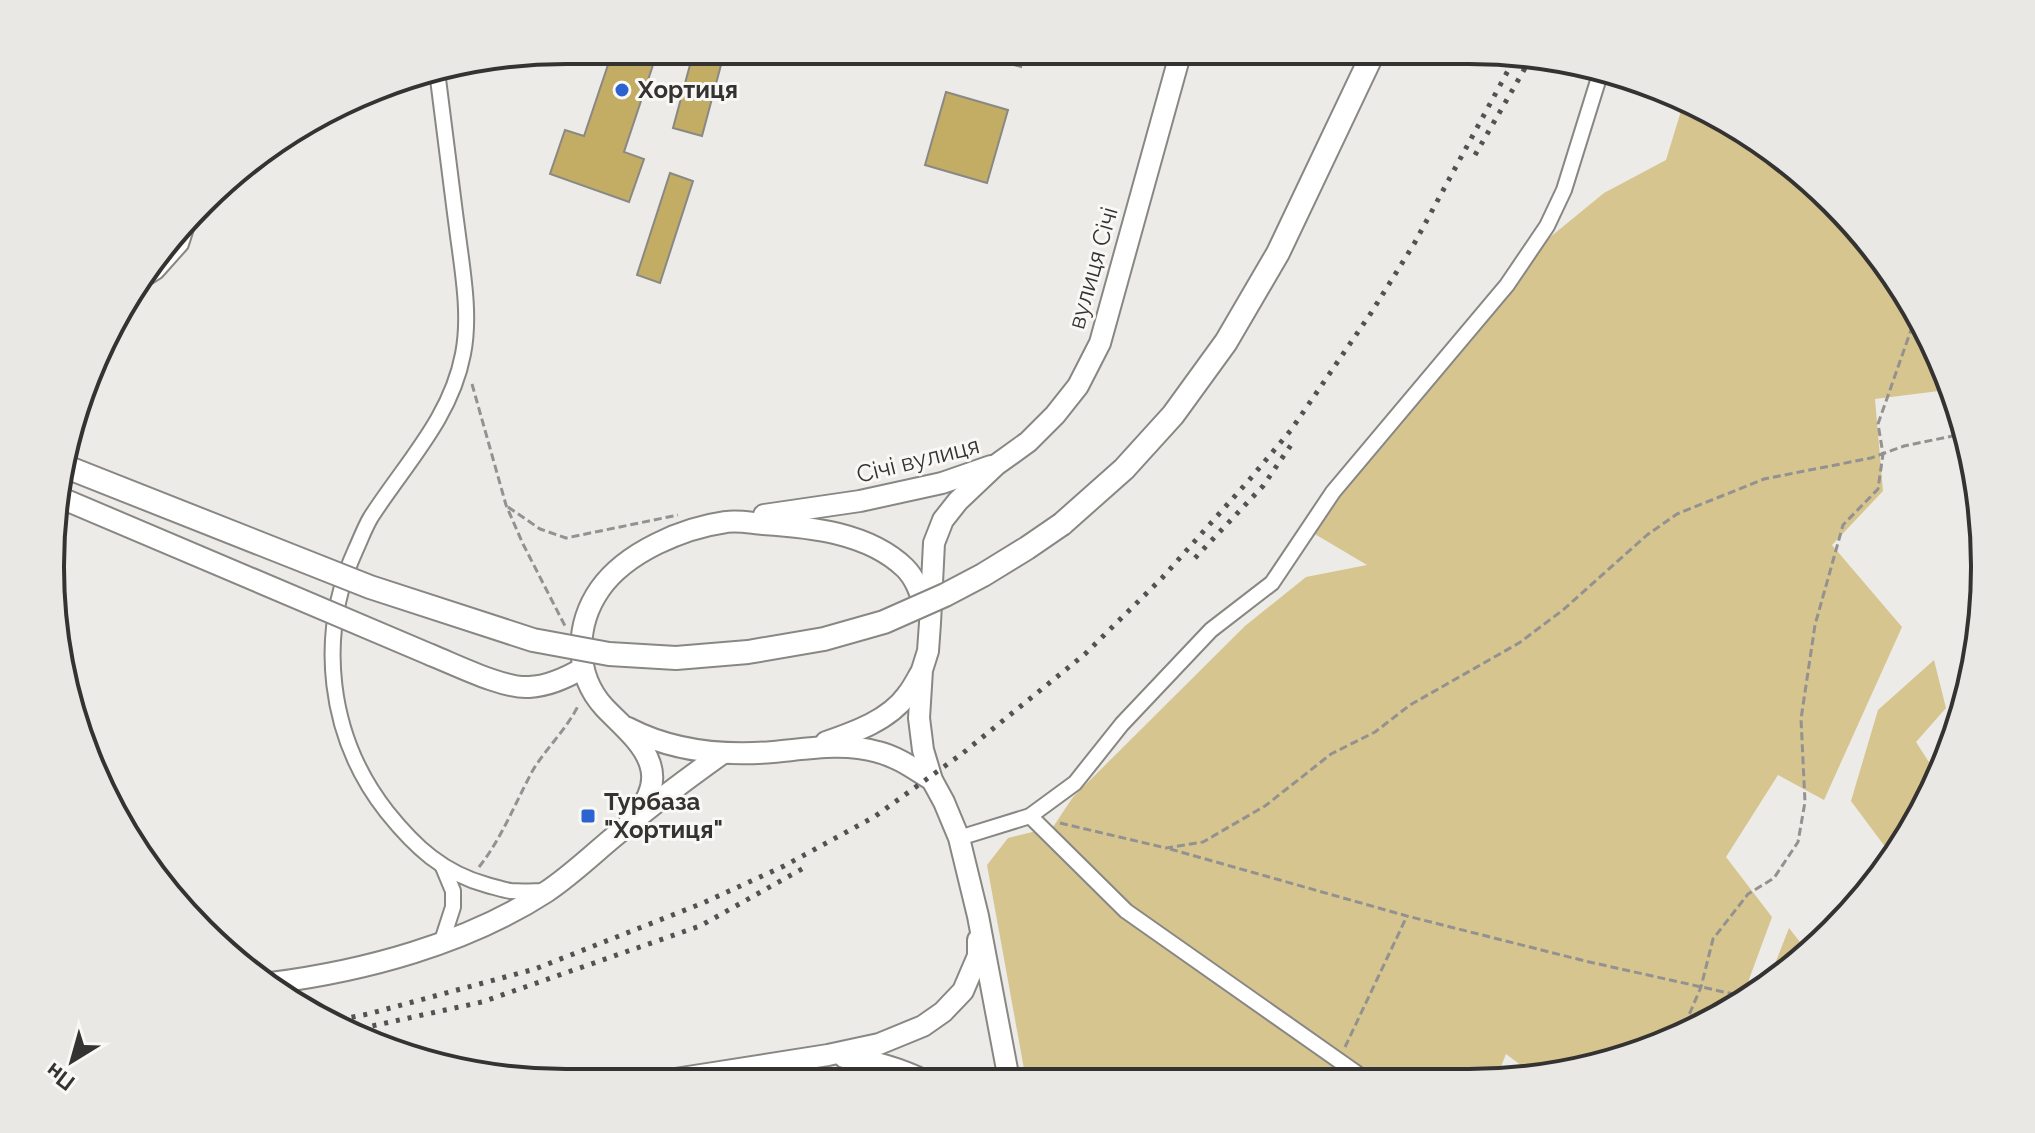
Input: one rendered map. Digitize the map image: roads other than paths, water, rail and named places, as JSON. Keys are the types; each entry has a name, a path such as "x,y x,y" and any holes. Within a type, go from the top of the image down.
{"main road":[{"name":"вулиця Січі","path":"996,465 1028,442 1055,415 1078,386 1100,343 1177,64"},
{"path":"74,470 370,587 533,640 609,654 676,658 748,652 824,639 884,622 983,575 1062,524 1124,469 1173,415 1226,342 1278,253 1368,64"},
{"name":"Січі вулиця","path":"729,521 860,501 942,483 996,465"},
{"name":"Січі вулиця","path":"978,916 959,838 932,780 923,750 919,718 922,670 928,651 934,543 943,520 958,501 996,465"},
{"path":"68,501 431,655 505,683 525,688 586,675"},
{"path":"629,824 650,793 650,764 641,747 601,704 586,675 581,656 581,635 587,614 601,588 624,565 650,547 692,530 729,521 792,525 847,536 886,552 907,570 919,588 930,623"},
{"path":"807,749 855,732 885,716 906,697 922,670"},
{"path":"620,724 658,741 723,753 849,748 874,750 897,758 932,780"},
{"path":"283,981 310,978 441,944 495,922 548,891 629,824 723,753"},
{"path":"739,1069 879,1044 923,1026 943,1012 963,991 978,956 978,916"},
{"path":"978,916 1007,1069"},
{"path":"828,1055 899,1069"}],"street":[{"path":"438,81 466,297 463,353 452,392 435,426 369,520 348,567 337,606 333,688 344,734 358,768 408,838 443,867 469,880 508,891 548,891"},
{"path":"959,838 1030,816 1075,783 1122,724 1211,630 1272,583 1333,492 1507,285 1547,226 1564,190 1598,81"},
{"path":"1030,816 1126,911 1350,1069"},
{"path":"441,944 453,907 453,891 443,867"}],"lane":[{"path":"158,275 184,246 187,238"}],"railway":[{"path":"347,1018 535,969 703,903 784,866 874,817 963,753 1085,654 1162,578 1291,430 1414,244 1511,66"},
{"path":"1475,155 1526,67"},
{"path":"1195,558 1263,486 1293,442"},
{"path":"366,1027 482,1002 700,926 809,865"}],"place":[{"name":"Хортиця","path":"622,90"},
{"name":"Турбаза \"Хортиця\"","path":"588,816"}]}
